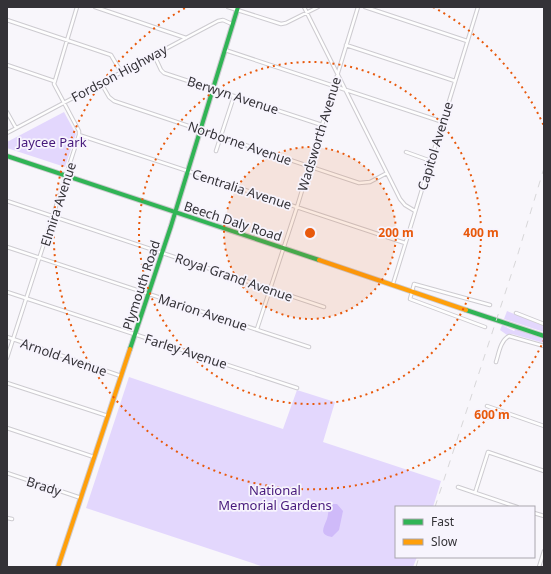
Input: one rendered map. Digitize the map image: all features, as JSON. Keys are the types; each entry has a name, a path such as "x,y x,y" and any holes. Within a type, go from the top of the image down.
{"main road":[{"name":"Plymouth Road","path":"58,567 162,253 237,8"},
{"name":"Beech Daly Road","path":"7,156 393,284 412,292 544,336"}],"street":[{"path":"77,7 54,81 55,86 79,131 79,135"},
{"path":"95,7 186,38"},
{"path":"228,7 237,8 281,24 318,7"},
{"path":"304,7 402,202 415,212"},
{"name":"Wadsworth Avenue","path":"257,330 297,207 358,7"},
{"path":"365,7 467,41"},
{"name":"Capitol Avenue","path":"393,284 478,7"},
{"path":"7,20 111,55 121,72"},
{"name":"Fordson Highway","path":"7,133 219,20 232,24"},
{"path":"346,45 455,81"},
{"path":"225,50 443,122"},
{"name":"Berwyn Avenue","path":"154,55 164,73 322,125"},
{"path":"7,65 54,81"},
{"name":"Norborne Avenue","path":"101,83 109,97 114,101 362,183 370,182 387,173"},
{"path":"216,151 234,96"},
{"path":"7,112 16,128"},
{"name":"Centralia Avenue","path":"79,135 405,243"},
{"name":"Elmira Avenue","path":"7,358 79,135"},
{"path":"406,152 431,161"},
{"name":"Royal Grand Avenue","path":"7,201 324,307"},
{"name":"Marion Avenue","path":"7,247 309,347"},
{"path":"485,327 410,298 414,284 490,305"},
{"name":"Farley Avenue","path":"7,292 297,388"},
{"path":"516,313 544,324"},
{"path":"496,362 504,339 509,336 544,346"},
{"name":"Arnold Avenue","path":"7,337 121,376"},
{"path":"7,383 108,416"},
{"path":"487,406 544,426"},
{"path":"7,428 94,457"},
{"path":"475,493 488,452 544,471"},
{"name":"Brady","path":"7,473 81,498"},
{"path":"458,487 514,506"},
{"path":"7,518 12,519"},
{"path":"539,567 543,559 544,551"}],"green space":[{"name":"Jaycee Park","path":"64,112 76,134 65,167 7,148 7,142"},
{"path":"507,311 544,326 544,332 504,319"},
{"path":"502,325 514,331 516,329 544,339 544,343 512,334 507,335 500,330"},
{"name":"National Memorial Gardens","path":"129,377 283,429 297,390 335,402 323,442 441,481 433,506 395,506 395,558 417,558 413,567 264,567 86,508"}],"shaded area":[{"path":"333,504 337,504 343,511 339,530 332,537 323,533 323,530 329,509"}],"railway":[{"path":"435,506 517,257 544,168"},
{"path":"416,567 419,558"}],"traffic: fast":[{"path":"130,349 171,226 238,7"},
{"path":"7,156 319,260"},
{"path":"466,310 544,336"}],"traffic: slow":[{"path":"319,260 466,310"},
{"path":"58,567 130,349"}]}
